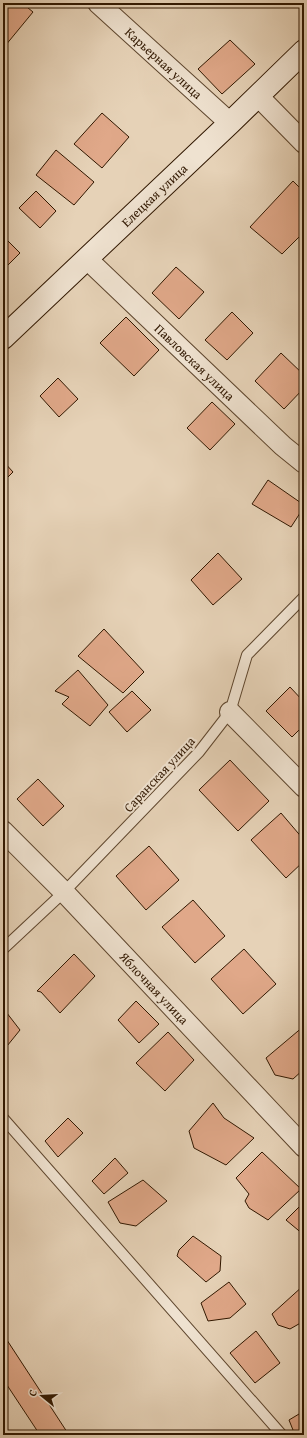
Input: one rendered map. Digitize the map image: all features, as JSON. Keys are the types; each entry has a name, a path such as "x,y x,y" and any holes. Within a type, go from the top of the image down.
{"main road":[{"name":"Елецкая улица","path":"3,338 304,51"}],"street":[{"name":"Карьерная улица","path":"98,3 230,123"},
{"path":"258,96 304,143"},
{"name":"Павловская улица","path":"87,259 283,446 304,463"},
{"path":"230,712 304,787"},
{"name":"Яблочная улица","path":"3,831 64,892 304,1147"}],"lane":[{"name":"Саранская улица","path":"3,949 64,892 199,752 230,712 248,655 304,596"},
{"path":"3,1118 282,1435"}],"building":[{"path":"3,3 22,3 33,12 5,46 3,45"},
{"path":"230,40 255,64 222,94 198,69"},
{"path":"102,113 129,137 102,168 74,144"},
{"path":"56,150 94,182 74,205 36,175"},
{"path":"293,181 304,192 304,232 282,254 250,227"},
{"path":"36,191 56,211 40,228 19,208"},
{"path":"3,236 20,253 3,270"},
{"path":"176,267 204,292 179,319 152,293"},
{"path":"232,312 253,333 227,360 205,340"},
{"path":"126,317 159,350 134,376 100,343"},
{"path":"281,353 304,375 304,388 284,409 255,381"},
{"path":"58,378 78,399 59,417 40,396"},
{"path":"212,402 235,424 210,450 187,428"},
{"path":"3,461 13,472 3,482"},
{"path":"268,480 304,505 291,527 252,504"},
{"path":"218,553 242,579 213,605 191,580"},
{"path":"104,629 144,672 123,693 78,656"},
{"path":"78,670 108,705 90,726 62,704 69,697 55,691"},
{"path":"290,687 304,702 304,725 292,737 266,711"},
{"path":"132,691 151,710 127,732 109,712"},
{"path":"230,760 269,801 238,831 199,790"},
{"path":"38,779 64,806 43,826 17,799"},
{"path":"281,813 304,840 304,861 286,878 251,840"},
{"path":"149,846 179,880 146,910 116,876"},
{"path":"193,900 225,936 195,963 162,927"},
{"path":"244,949 276,984 243,1014 211,979"},
{"path":"74,954 95,976 60,1013 41,992 37,991"},
{"path":"136,1001 159,1024 139,1043 118,1020"},
{"path":"3,1008 20,1030 3,1051"},
{"path":"304,1026 304,1069 293,1079 275,1075 266,1058"},
{"path":"168,1032 194,1060 165,1091 136,1063"},
{"path":"213,1103 224,1118 254,1138 226,1165 194,1148 189,1131"},
{"path":"68,1118 83,1133 58,1157 45,1141"},
{"path":"262,1152 301,1189 268,1220 249,1208 245,1201 249,1194 236,1178"},
{"path":"115,1158 128,1173 104,1194 92,1181"},
{"path":"143,1180 167,1201 136,1226 120,1223 108,1202"},
{"path":"304,1202 304,1235 286,1220"},
{"path":"193,1236 221,1256 220,1271 206,1282 177,1256 179,1250"},
{"path":"229,1282 246,1304 230,1318 208,1321 201,1303"},
{"path":"304,1285 304,1321 290,1329 278,1325 272,1314"},
{"path":"256,1331 280,1363 255,1383 230,1353"},
{"path":"3,1334 69,1435 40,1435 3,1379"},
{"path":"304,1411 304,1435 295,1435 289,1420"}]}
